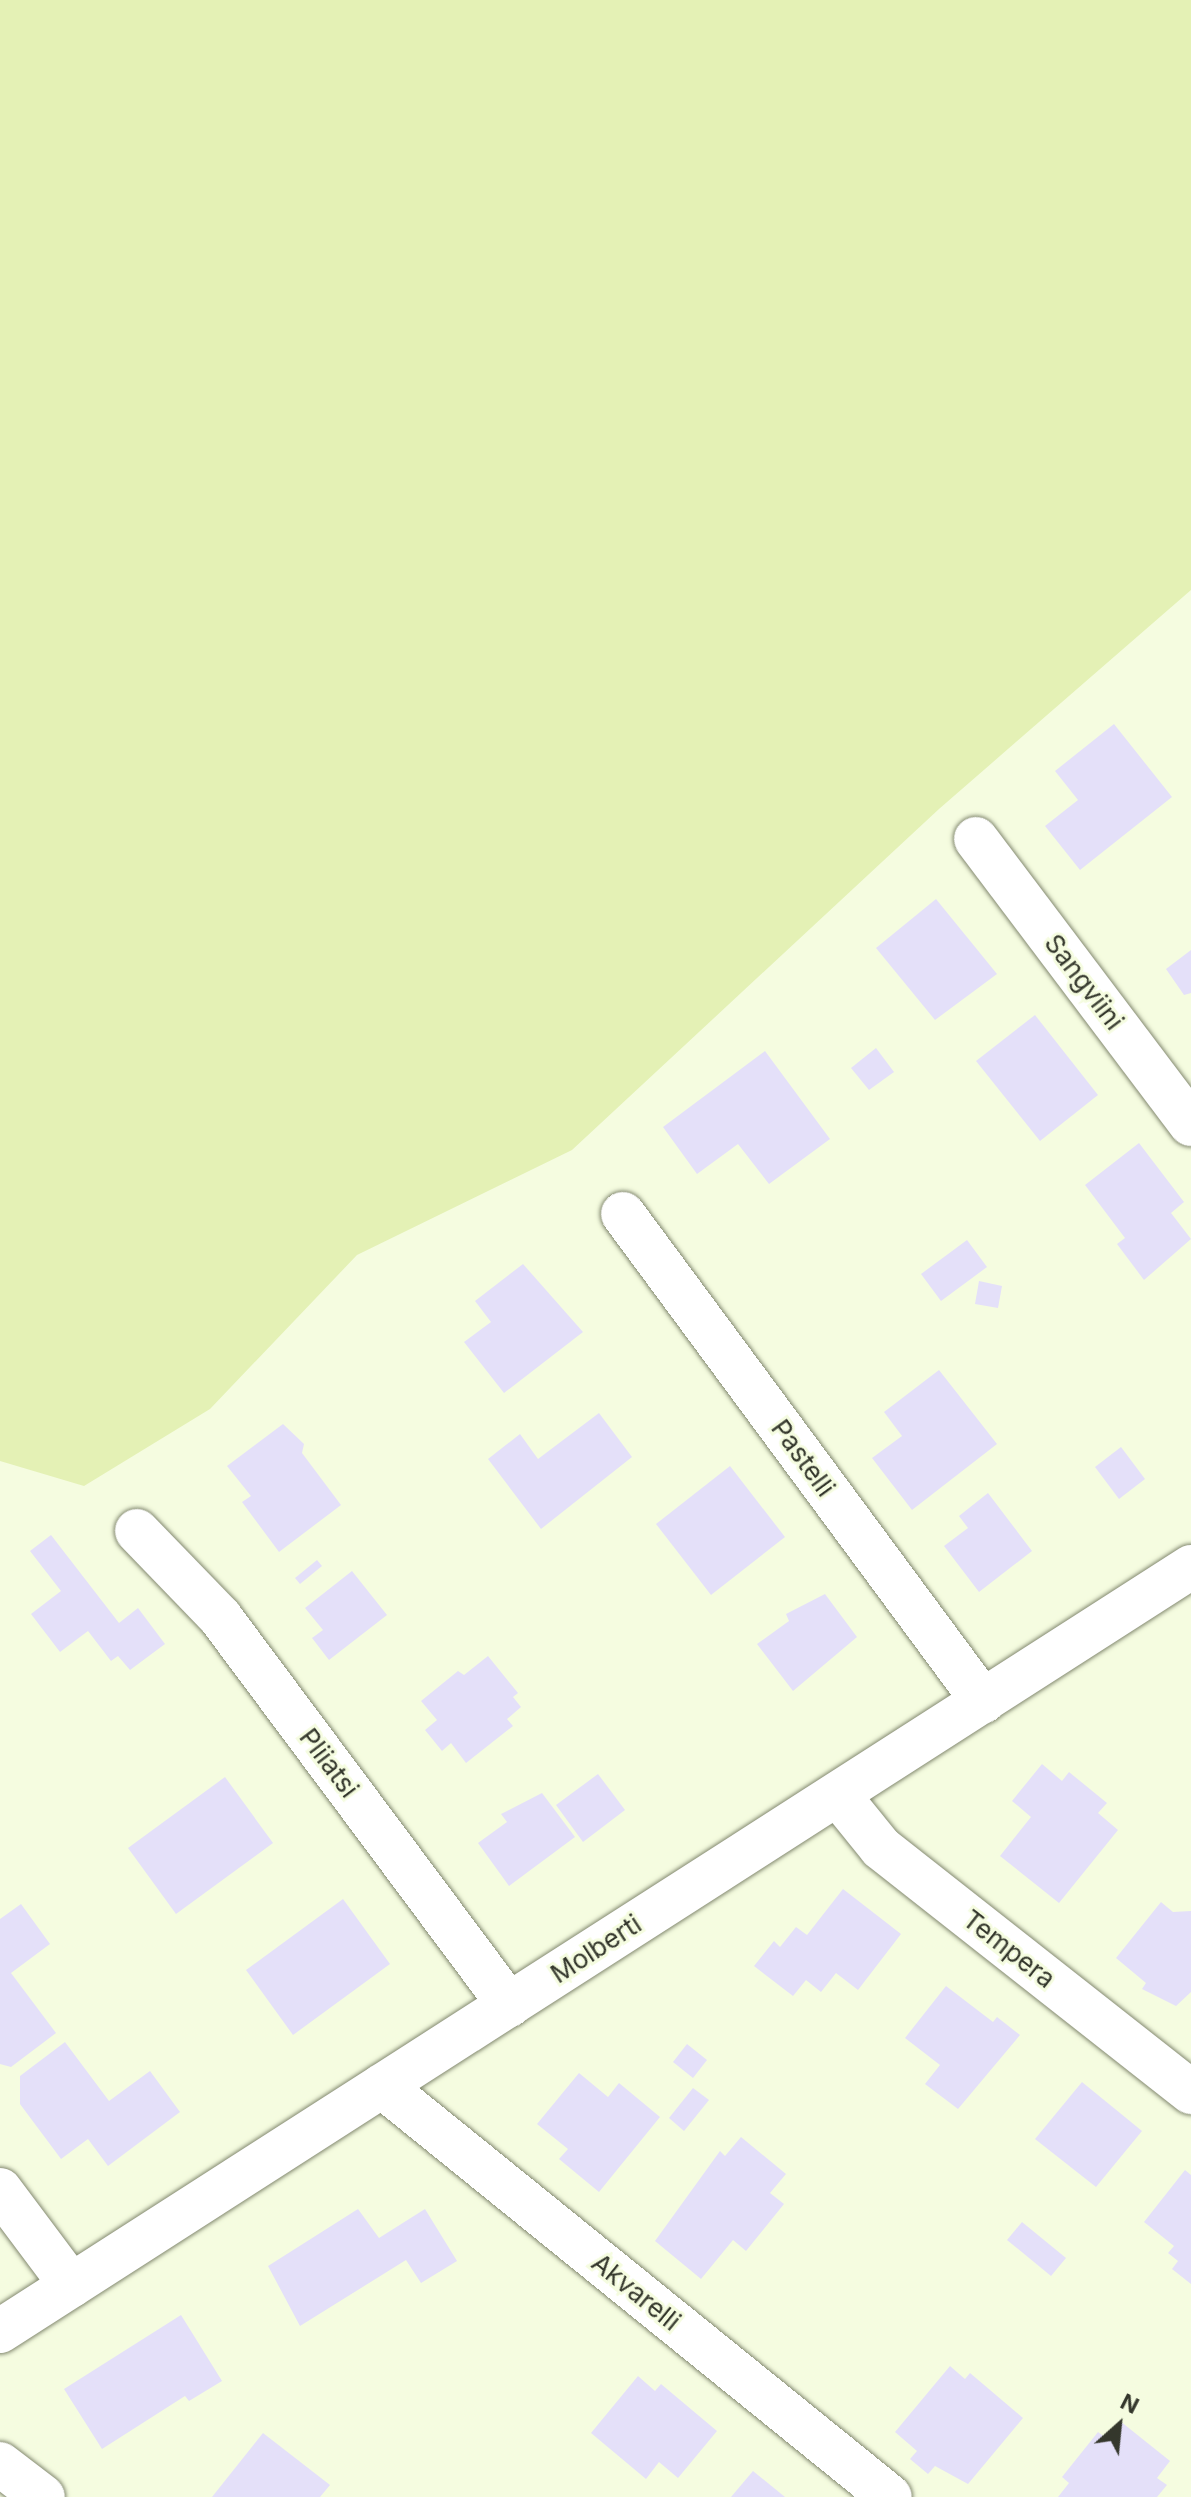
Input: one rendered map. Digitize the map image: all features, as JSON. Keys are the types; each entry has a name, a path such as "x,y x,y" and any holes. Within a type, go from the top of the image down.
{"street":[{"name":"Sangviini","path":"976,839 1191,1124"},
{"name":"Pastelli","path":"623,1214 983,1701"},
{"name":"Pliiatsi","path":"137,1531 220,1617 509,2005"},
{"name":"Molberti","path":"0,2331 1191,1567"},
{"name":"Tempera","path":"838,1795 881,1848 1191,2092"},
{"name":"Akvarelli","path":"382,2086 890,2497"},
{"path":"0,2190 71,2285"},
{"path":"0,2464 43,2497"}],"green space":[{"path":"0,0 1191,0 1191,590 939,809 572,1150 357,1255 210,1409 84,1486 0,1461"}],"building":[{"path":"1114,724 1172,797 1080,870 1045,826 1078,800 1055,771"},
{"path":"936,899 997,974 935,1020 876,948"},
{"path":"1191,950 1191,993 1184,995 1166,969"},
{"path":"1035,1015 1098,1095 1040,1141 976,1061"},
{"path":"876,1048 894,1072 869,1090 851,1068"},
{"path":"765,1051 830,1139 769,1184 738,1144 697,1174 663,1127"},
{"path":"1139,1143 1184,1202 1171,1213 1191,1239 1144,1280 1117,1244 1125,1238 1085,1185"},
{"path":"967,1240 987,1267 941,1301 921,1274"},
{"path":"523,1264 583,1332 504,1393 464,1342 491,1322 475,1301"},
{"path":"979,1281 1002,1286 998,1308 975,1304"},
{"path":"939,1370 997,1444 912,1510 872,1458 902,1436 884,1412"},
{"path":"599,1413 632,1457 541,1529 488,1459 520,1434 538,1459"},
{"path":"283,1424 304,1444 302,1453 341,1505 279,1552 242,1502 251,1496 227,1466"},
{"path":"1121,1447 1145,1479 1119,1499 1095,1467"},
{"path":"730,1466 785,1537 711,1595 656,1524"},
{"path":"988,1493 1032,1551 979,1592 944,1546 968,1528 959,1516"},
{"path":"51,1535 119,1623 138,1608 165,1644 130,1670 118,1656 111,1661 88,1631 60,1652 31,1614 61,1591 30,1551"},
{"path":"317,1560 322,1566 300,1584 295,1578"},
{"path":"352,1571 387,1615 329,1660 312,1638 323,1630 305,1608"},
{"path":"825,1594 857,1637 793,1691 757,1644 789,1621 786,1614"},
{"path":"488,1656 518,1693 513,1697 521,1707 507,1719 513,1726 466,1763 451,1743 442,1751 425,1730 437,1720 421,1701 458,1671 464,1675"},
{"path":"1042,1764 1062,1781 1069,1772 1107,1803 1098,1813 1118,1830 1059,1903 1000,1856 1031,1817 1012,1801"},
{"path":"598,1774 625,1810 583,1842 556,1805"},
{"path":"225,1777 273,1843 176,1914 128,1848"},
{"path":"542,1793 575,1837 509,1886 478,1843 507,1822 501,1814"},
{"path":"843,1889 901,1934 858,1990 836,1973 821,1992 806,1980 793,1996 754,1966 774,1941 780,1947 796,1927 807,1935"},
{"path":"343,1899 390,1964 293,2035 246,1970"},
{"path":"1161,1902 1173,1912 1191,1911 1191,1992 1176,2006 1142,1989 1146,1983 1116,1958"},
{"path":"21,1904 50,1944 11,1973 56,2033 11,2067 0,2064 0,1919"},
{"path":"946,1986 993,2022 997,2017 1020,2035 958,2109 925,2084 940,2065 905,2038"},
{"path":"65,2042 109,2101 150,2071 180,2112 108,2166 88,2139 61,2159 20,2104 20,2076"},
{"path":"687,2044 707,2060 693,2078 673,2062"},
{"path":"579,2073 608,2097 619,2083 660,2117 599,2192 559,2159 568,2149 537,2124"},
{"path":"1082,2082 1142,2131 1096,2187 1035,2139"},
{"path":"693,2088 709,2100 684,2131 669,2118"},
{"path":"741,2137 786,2174 770,2193 784,2204 746,2251 733,2240 701,2279 655,2241 720,2151 725,2156"},
{"path":"1185,2170 1191,2175 1191,2284 1172,2269 1178,2261 1168,2253 1174,2246 1144,2222"},
{"path":"358,2209 379,2238 425,2209 457,2261 421,2283 406,2260 300,2326 268,2266"},
{"path":"1022,2222 1066,2258 1051,2276 1007,2240"},
{"path":"181,2315 222,2381 189,2401 185,2396 102,2449 64,2389"},
{"path":"950,2366 965,2379 970,2373 1023,2418 968,2484 935,2466 928,2474 910,2459 917,2451 895,2432"},
{"path":"638,2376 655,2391 661,2384 717,2431 678,2478 659,2462 646,2479 591,2433"},
{"path":"1120,2421 1170,2461 1157,2478 1167,2485 1157,2497 1058,2497 1069,2483 1062,2477 1098,2432 1106,2438"},
{"path":"263,2433 330,2485 320,2497 212,2497"},
{"path":"753,2471 785,2497 731,2497"}]}
